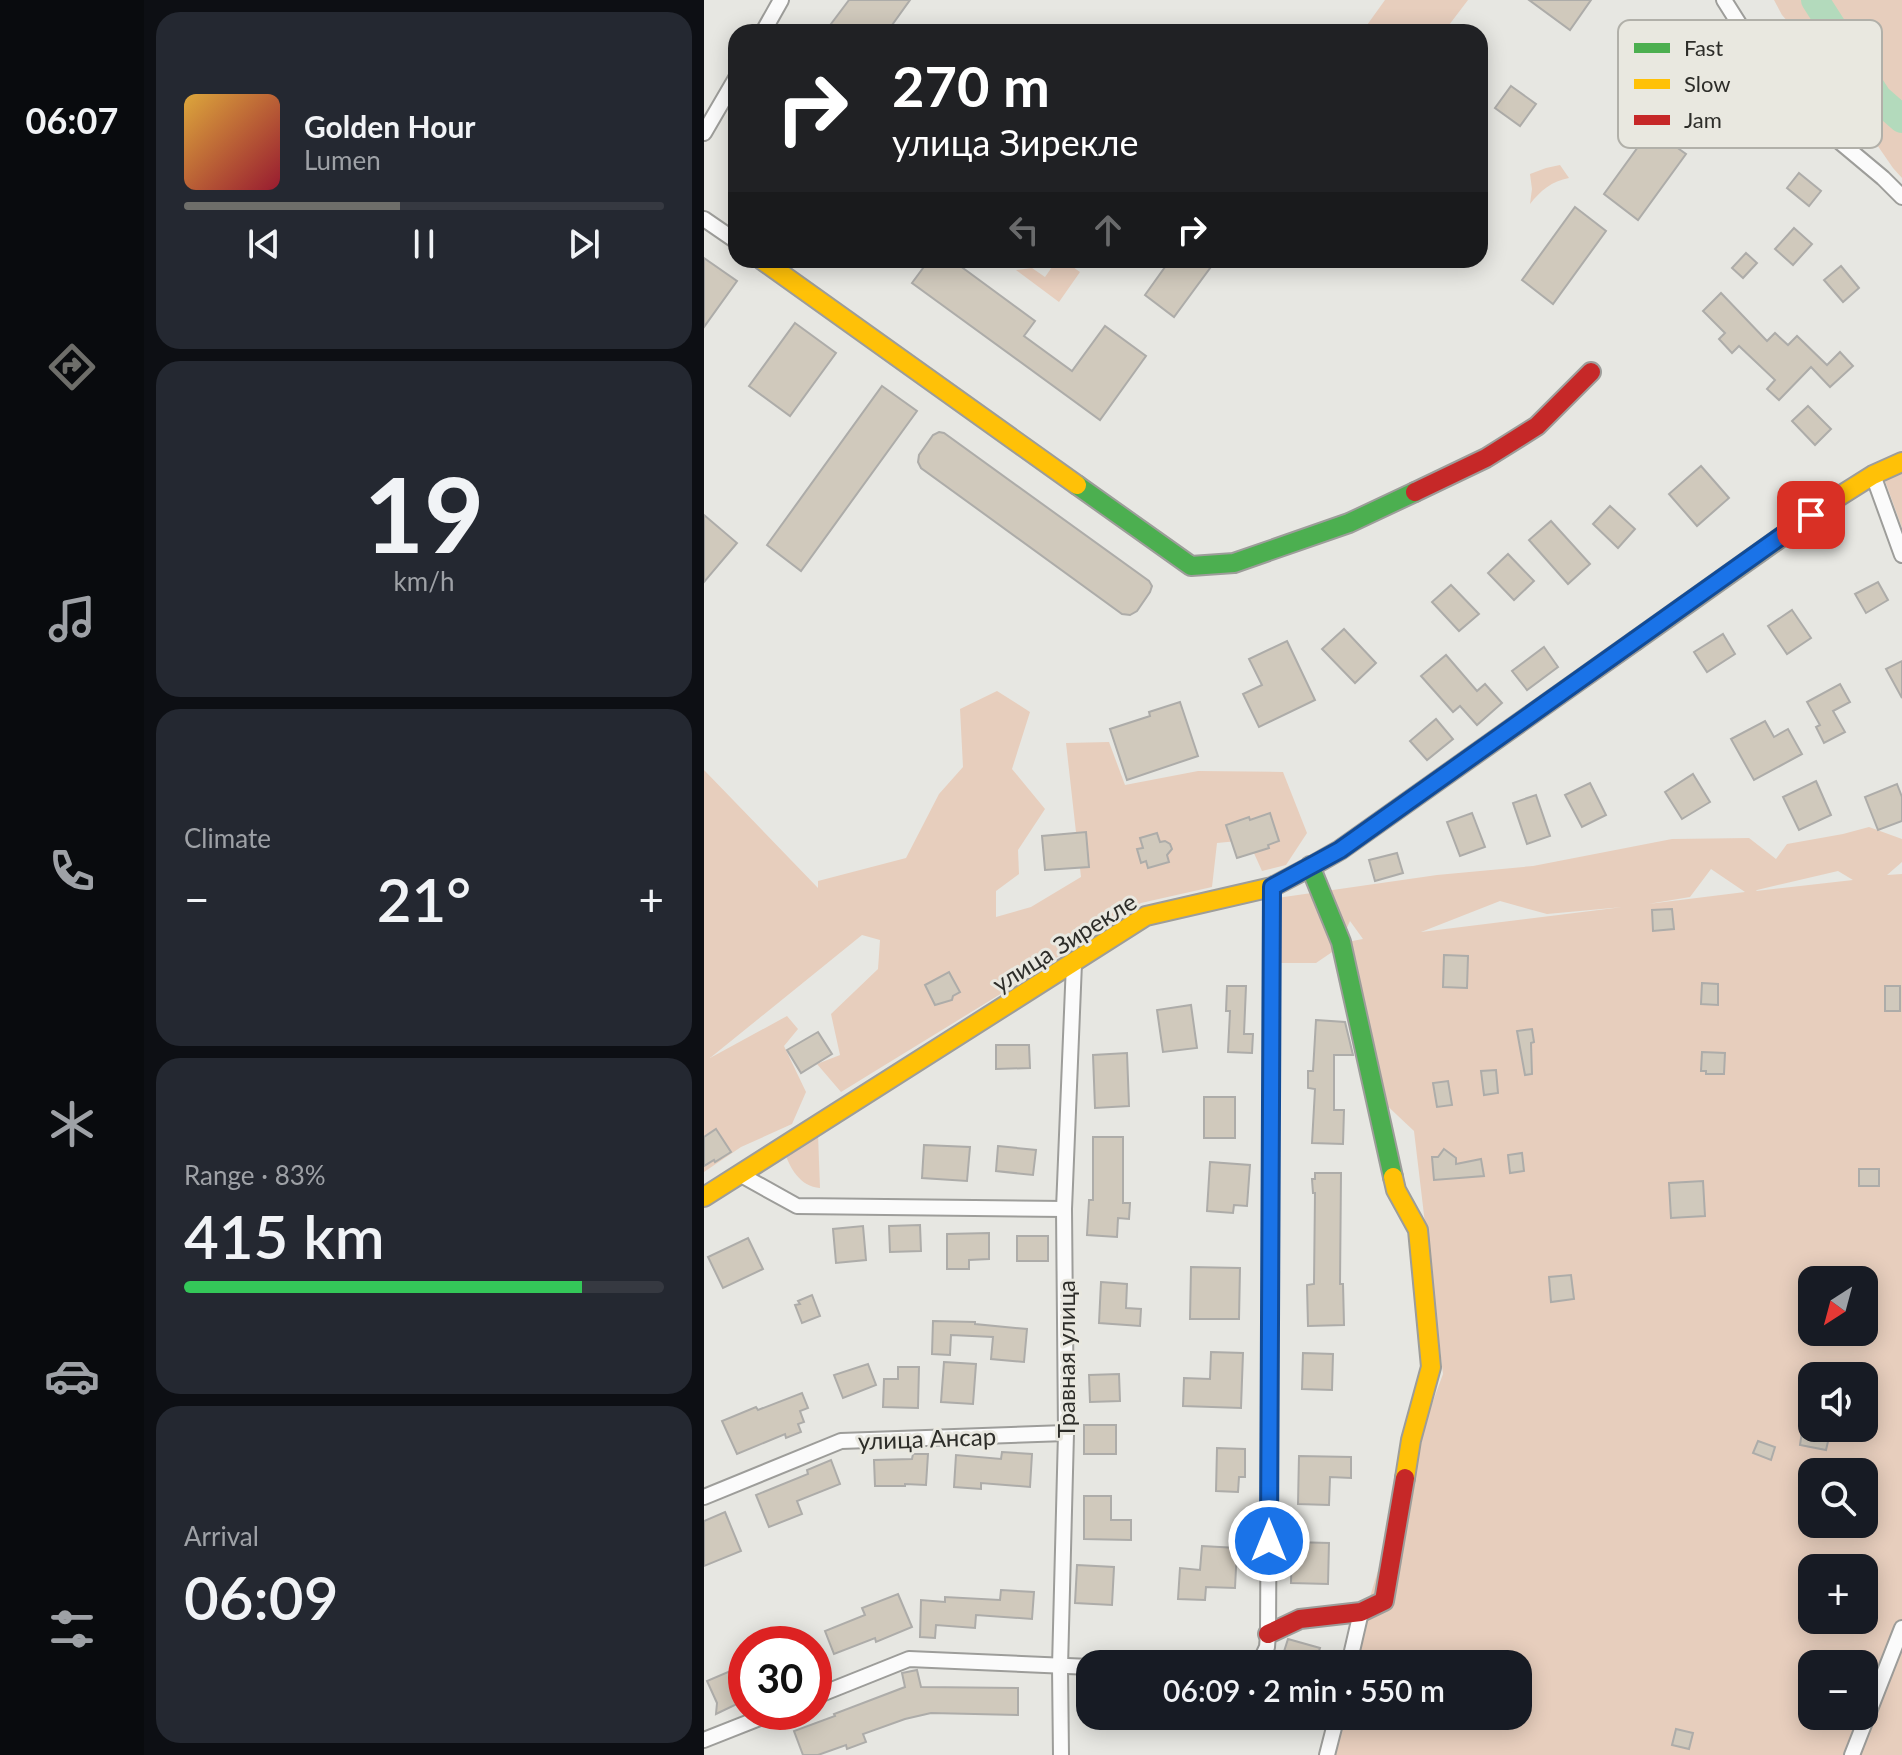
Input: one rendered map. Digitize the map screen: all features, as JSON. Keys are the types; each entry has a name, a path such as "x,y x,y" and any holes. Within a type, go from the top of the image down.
{"street":[{"path":"768,24 781,0"},
{"path":"1724,0 1737,20"},
{"path":"704,133 728,92"},
{"path":"1847,148 1902,197"},
{"path":"704,219 728,236"},
{"path":"773,268 1191,566 1234,563 1349,523 1486,458 1537,426 1591,372"},
{"name":"улица Зирекле","path":"704,1197 1146,916 1272,887 1340,850 1822,507 1873,475 1902,462"},
{"path":"1873,475 1902,555"},
{"path":"1268,1634 1300,1619 1361,1612 1384,1601 1411,1440 1431,1367 1418,1230 1396,1190 1341,942 1310,866"},
{"path":"1266,1650 1272,887"},
{"name":"Травная улица","path":"1061,1755 1066,1433 1064,1209 1074,963"},
{"path":"741,1175 797,1206 1064,1209"},
{"name":"улица Ансар","path":"704,1497 841,1441 1066,1433"},
{"path":"1352,1650 1361,1612"},
{"path":"1852,1755 1902,1628"},
{"path":"832,1690 909,1659 1076,1667"},
{"path":"704,1740 729,1730"},
{"path":"1327,1755 1333,1730"}],"shaded area":[{"path":"1385,0 1468,0 1450,24 1368,24"},
{"path":"1774,0 1902,0 1902,178 1879,148 1882,148 1882,20 1786,20"},
{"path":"1560,165 1569,178 1547,187 1530,204 1530,174"},
{"path":"1032,268 1045,277 1051,268 1074,268 1080,272 1059,302 1016,270"},
{"path":"1902,470 1902,528 1884,478"},
{"path":"997,691 1030,712 1012,769 1045,809 1018,850 1019,874 996,891 996,917 1031,907 1081,877 1066,743 1109,742 1125,785 1198,771 1283,772 1307,833 1286,865 1262,871 1248,840 1217,843 1212,887 1141,903 1025,979 841,1092 817,1064 840,1055 831,1014 878,969 880,940 862,935 710,1058 787,1016 798,1029 784,1046 806,1092 792,1124 741,1147 704,1172 704,770 818,888 818,881 906,858 939,794 963,767 960,709"},
{"path":"1869,827 1902,839 1902,862 1887,875 1902,874 1902,1755 1327,1755 1334,1730 1532,1730 1532,1650 1356,1650 1416,1447 1443,1374 1414,1131 1380,1099 1347,942 1363,939 1350,921 1338,948 1316,963 1278,963 1277,898 1437,875 1533,866 1672,839 1749,838 1776,859 1787,844","holes":["1711,869 1745,892 1648,904 1690,897","1838,871 1853,880 1756,891","1500,901 1547,914 1623,907 1421,932"]},
{"path":"818,1134 820,1188 807,1184 796,1175 784,1150"}],"building":[{"path":"849,0 910,0 893,24 831,24"},
{"path":"1529,0 1591,0 1570,30"},
{"path":"1511,86 1536,104 1520,126 1495,108"},
{"path":"1637,148 1678,148 1686,154 1638,220 1604,194"},
{"path":"1799,173 1821,191 1809,206 1787,188"},
{"path":"1575,207 1606,231 1553,304 1522,280"},
{"path":"1794,228 1812,244 1793,265 1775,249"},
{"path":"1746,253 1757,263 1743,278 1732,268"},
{"path":"704,258 737,281 704,327"},
{"path":"1841,266 1859,288 1843,302 1824,280"},
{"path":"923,268 963,268 1035,321 1024,336 1072,371 1105,326 1146,356 1100,420 912,283"},
{"path":"1164,268 1210,268 1174,317 1145,295"},
{"path":"1721,293 1767,341 1775,333 1788,345 1797,336 1827,365 1840,352 1853,366 1830,387 1811,367 1779,400 1767,389 1775,380 1739,346 1732,353 1719,339 1725,333 1703,311"},
{"path":"795,323 836,353 790,416 749,386"},
{"path":"882,386 917,411 801,571 767,545"},
{"path":"1808,406 1831,429 1815,445 1792,421"},
{"path":"939,432 1149,581 1152,586 1150,592 1137,611 1130,615 1122,614 921,468 919,455 933,435"},
{"path":"1701,466 1729,498 1697,526 1669,494"},
{"path":"1610,506 1635,529 1618,548 1593,524"},
{"path":"704,515 737,543 704,582"},
{"path":"1551,521 1590,564 1568,584 1529,540"},
{"path":"1508,554 1534,581 1514,600 1488,573"},
{"path":"1878,582 1888,600 1866,613 1855,594"},
{"path":"1451,585 1479,614 1459,631 1432,602"},
{"path":"1792,610 1811,638 1787,654 1768,626"},
{"path":"1344,629 1376,663 1355,683 1322,649"},
{"path":"1723,634 1735,654 1707,672 1694,652"},
{"path":"1287,641 1315,700 1259,727 1243,694 1262,685 1249,659"},
{"path":"1544,647 1558,667 1527,690 1512,671"},
{"path":"1446,655 1477,691 1485,684 1502,703 1477,725 1460,706 1453,712 1421,676"},
{"path":"1902,661 1902,698 1886,669"},
{"path":"1840,684 1850,702 1833,711 1845,732 1824,743 1816,727 1820,725 1807,702"},
{"path":"1180,702 1198,756 1127,780 1110,729"},
{"path":"1436,719 1453,739 1427,760 1410,741"},
{"path":"1765,721 1774,737 1788,729 1802,754 1754,780 1731,739"},
{"path":"1693,774 1710,802 1682,819 1665,792"},
{"path":"1816,781 1831,815 1799,830 1783,797"},
{"path":"1590,783 1606,815 1582,827 1565,795"},
{"path":"1897,784 1902,797 1902,821 1878,830 1865,797"},
{"path":"1536,795 1550,836 1527,844 1513,803"},
{"path":"1270,813 1279,841 1268,845 1269,848 1237,858 1226,825"},
{"path":"1472,813 1485,847 1460,856 1447,822"},
{"path":"1086,832 1089,867 1045,870 1042,836"},
{"path":"1157,833 1160,842 1170,844 1169,862 1148,868 1146,861 1141,863 1137,849 1143,848 1140,838"},
{"path":"1397,853 1403,873 1375,881 1369,860"},
{"path":"1672,909 1674,929 1653,931 1652,910"},
{"path":"1444,955 1468,956 1467,988 1443,987"},
{"path":"949,972 960,992 952,1000 935,1005 925,985"},
{"path":"1702,983 1718,984 1718,1005 1701,1004"},
{"path":"1227,986 1246,986 1244,1034 1253,1034 1252,1053 1228,1052 1230,1011 1226,1011"},
{"path":"1885,986 1900,986 1900,1011 1885,1011"},
{"path":"1191,1005 1197,1048 1163,1052 1157,1010"},
{"path":"1316,1020 1345,1022 1353,1055 1334,1055 1334,1110 1344,1110 1343,1144 1312,1143 1315,1089 1308,1088 1308,1071 1313,1071"},
{"path":"1532,1029 1532,1074 1525,1075 1517,1031"},
{"path":"818,1032 832,1054 801,1073 787,1050"},
{"path":"996,1045 1029,1045 1030,1068 996,1069"},
{"path":"1702,1052 1725,1053 1724,1074 1701,1071"},
{"path":"1127,1053 1129,1106 1095,1108 1093,1055"},
{"path":"1496,1070 1498,1093 1484,1095 1481,1071"},
{"path":"1448,1081 1452,1105 1437,1107 1433,1083"},
{"path":"1204,1097 1235,1097 1235,1138 1204,1138"},
{"path":"716,1129 731,1152 704,1166 704,1137"},
{"path":"1093,1137 1123,1137 1123,1203 1130,1203 1129,1219 1118,1218 1117,1237 1087,1235 1089,1200 1093,1200"},
{"path":"924,1145 970,1147 967,1181 922,1178"},
{"path":"998,1146 1036,1150 1033,1175 996,1171"},
{"path":"1444,1149 1456,1158 1456,1164 1481,1159 1484,1176 1434,1180 1432,1157 1438,1157"},
{"path":"1522,1153 1524,1171 1510,1173 1508,1155"},
{"path":"1210,1162 1250,1165 1247,1206 1234,1205 1233,1213 1207,1211"},
{"path":"1859,1169 1879,1169 1879,1186 1859,1186"},
{"path":"1315,1173 1341,1173 1340,1284 1343,1284 1344,1325 1308,1326 1307,1285 1314,1284 1315,1193 1312,1179 1315,1179"},
{"path":"1703,1181 1705,1216 1671,1218 1669,1183"},
{"path":"920,1225 921,1251 890,1252 889,1226"},
{"path":"863,1226 866,1260 836,1263 833,1229"},
{"path":"989,1233 989,1259 969,1260 969,1269 947,1269 947,1234"},
{"path":"1017,1236 1048,1236 1048,1261 1017,1261"},
{"path":"748,1238 763,1269 723,1288 708,1257"},
{"path":"1191,1267 1240,1268 1239,1319 1190,1319"},
{"path":"1571,1275 1574,1299 1551,1302 1549,1277"},
{"path":"1101,1282 1127,1284 1126,1308 1141,1309 1140,1326 1099,1323"},
{"path":"812,1295 820,1316 802,1323 795,1305"},
{"path":"933,1321 975,1322 1027,1329 1024,1362 991,1359 993,1337 951,1335 950,1355 932,1354"},
{"path":"1211,1352 1243,1353 1241,1408 1183,1406 1184,1378 1210,1379"},
{"path":"1303,1353 1333,1354 1332,1390 1302,1389"},
{"path":"944,1362 976,1364 973,1404 941,1402"},
{"path":"868,1364 876,1385 843,1398 834,1375"},
{"path":"898,1367 919,1367 918,1408 883,1407 884,1379 898,1379"},
{"path":"1119,1374 1120,1401 1090,1402 1089,1375"},
{"path":"802,1393 808,1408 800,1411 804,1422 798,1424 801,1432 786,1438 785,1434 737,1454 722,1421"},
{"path":"1084,1425 1116,1425 1116,1454 1084,1454"},
{"path":"1758,1441 1775,1447 1771,1460 1753,1453"},
{"path":"1800,1442 1828,1442 1826,1450 1800,1445"},
{"path":"1217,1448 1245,1449 1245,1477 1239,1477 1238,1492 1216,1491"},
{"path":"1002,1452 1032,1454 1030,1487 981,1483 981,1489 954,1487 956,1455 1001,1459"},
{"path":"913,1454 928,1454 926,1485 875,1486 874,1460 912,1459"},
{"path":"1299,1456 1351,1457 1351,1478 1330,1477 1329,1505 1298,1504"},
{"path":"831,1460 840,1484 797,1501 802,1514 769,1527 756,1495 808,1474 807,1470"},
{"path":"1084,1496 1111,1496 1111,1520 1131,1520 1131,1540 1084,1539"},
{"path":"725,1512 741,1551 704,1566 704,1521"},
{"path":"1292,1542 1329,1543 1328,1584 1291,1583"},
{"path":"1202,1546 1237,1548 1235,1588 1206,1587 1205,1600 1178,1599 1180,1568 1200,1570"},
{"path":"1077,1565 1114,1567 1112,1605 1075,1603"},
{"path":"1001,1590 1034,1592 1032,1619 976,1615 975,1628 936,1625 935,1638 920,1637 921,1600 945,1602 945,1597 1000,1600"},
{"path":"898,1594 912,1627 834,1654 832,1628 865,1615 862,1608"},
{"path":"1288,1639 1320,1648 1319,1650 1284,1650"},
{"path":"917,1670 921,1687 1018,1688 1018,1715 931,1713 863,1734 866,1742 847,1749 846,1745 818,1755 803,1755 794,1731 832,1730 834,1714 905,1687 902,1673"},
{"path":"728,1672 728,1708 716,1714 717,1703 707,1681"},
{"path":"1676,1729 1693,1733 1689,1749 1672,1745"}],"waterway":[{"path":"1815,0 1828,20"},
{"path":"1882,102 1902,119"}],"traffic: fast":[{"path":"1077,485 1191,566 1234,563 1349,523 1415,492"},
{"path":"1310,866 1341,942 1393,1177"}],"traffic: slow":[{"path":"773,268 1077,485"},
{"path":"1635,641 1835,499 1873,475 1902,462"},
{"path":"704,1197 1146,916 1272,887 1312,866"},
{"path":"1393,1177 1396,1190 1418,1230 1431,1367 1411,1440 1405,1478"}],"traffic: jam":[{"path":"1415,492 1486,458 1537,426 1591,372"},
{"path":"1312,866 1340,850 1635,641"},
{"path":"1268,1634 1300,1619 1361,1612 1384,1601 1405,1478"}],"route":[{"path":"1269,1541 1272,887 1340,850 1811,515"}]}
